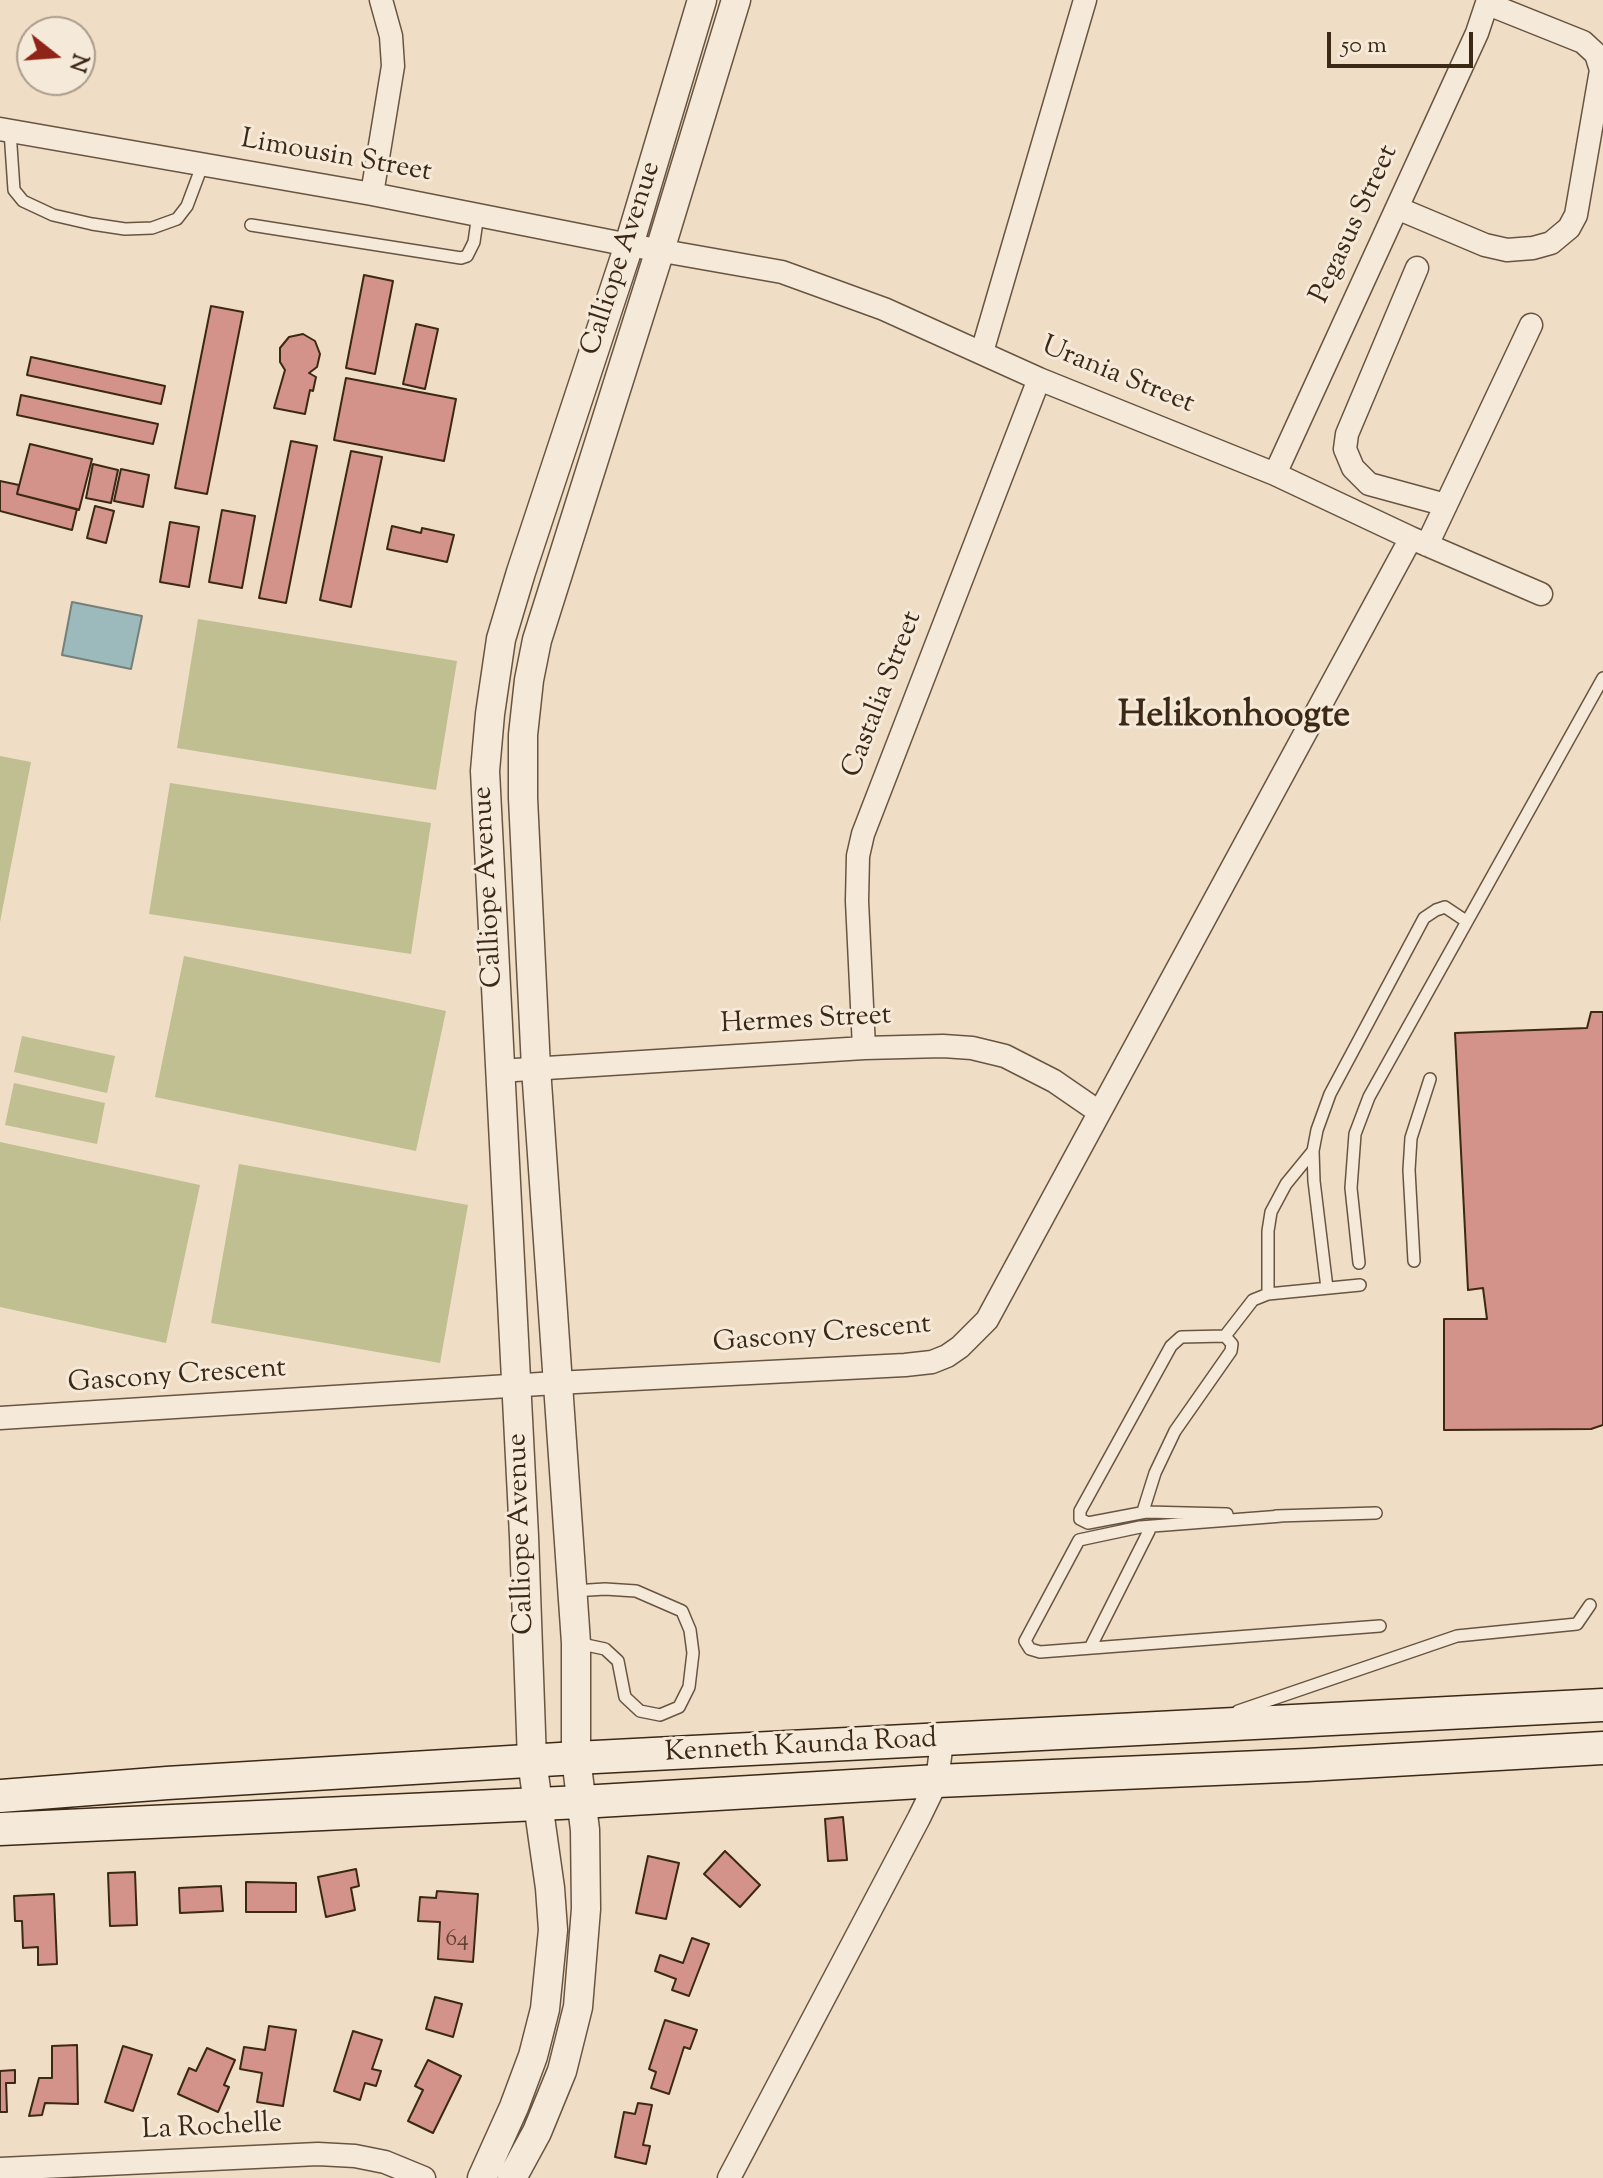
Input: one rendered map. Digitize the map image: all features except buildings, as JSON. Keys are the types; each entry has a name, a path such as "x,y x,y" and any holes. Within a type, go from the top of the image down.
{"main road":[{"name":"Kenneth Kaunda Road","path":"0,1796 576,1758 1603,1705"},
{"name":"Kenneth Kaunda Road","path":"0,1829 1603,1748"},
{"path":"97,1789 101,1825"}],"street":[{"path":"372,194 393,66 391,36 381,0"},
{"name":"Calliope Avenue","path":"482,2178 533,2056 547,1995 552,1916 532,1761 517,1386 485,771 501,639 629,245 702,0"},
{"name":"Calliope Avenue","path":"512,2178 537,2132 562,2071 578,2007 586,1909 585,1830 576,1758 573,1591 536,1068 523,798 523,735 537,640 736,0"},
{"path":"982,352 1085,0"},
{"path":"1397,208 1485,245 1507,250 1551,243 1569,228 1576,215 1601,70 1596,54 1583,42 1488,2"},
{"name":"Pegasus Street","path":"1275,474 1488,2"},
{"name":"Limousin Street","path":"5,130 372,194 660,250"},
{"name":"Urania Street","path":"660,250 782,272 884,309 1039,379 1275,474 1419,542 1541,594"},
{"path":"1417,268 1347,434 1345,449 1353,468 1369,484 1446,505"},
{"name":"Gascony Crescent","path":"0,1418 556,1383 905,1365 932,1362 947,1356 987,1320 1099,1112 1419,542 1446,505 1531,325"},
{"name":"Castalia Street","path":"864,1048 857,901 858,856 863,834 1039,379"},
{"name":"Hermes Street","path":"499,1071 864,1048 943,1046 972,1048 1005,1056 1054,1081 1099,1112"},
{"path":"729,2178 937,1781 942,1741"},
{"name":"La Rochelle","path":"0,2169 318,2154 355,2156 385,2162 424,2178"}],"lane":[{"path":"5,130 14,190 23,201 53,215 92,224 125,229 152,228 177,219 187,206 202,166"},
{"path":"251,225 454,259 467,256 474,242 478,214"},
{"path":"1359,1263 1351,1188 1355,1134 1369,1097 1603,678"},
{"path":"1327,1288 1313,1151 1330,1094 1424,918 1445,907 1466,921"},
{"path":"1414,1261 1409,1170 1411,1138 1430,1079"},
{"path":"1268,1294 1271,1212 1286,1184 1313,1151"},
{"path":"1225,1336 1253,1300 1268,1294 1360,1285"},
{"path":"1146,1512 1151,1483 1175,1431 1231,1351 1232,1344 1225,1336"},
{"path":"1225,1336 1181,1337 1171,1346 1080,1511 1080,1519 1088,1523 1146,1512 1282,1516"},
{"path":"1376,1513 1282,1516 1140,1527 1079,1540 1025,1641 1030,1649 1040,1652 1380,1626"},
{"path":"1090,1648 1149,1531 1146,1528"},
{"path":"573,1591 636,1591 682,1611 690,1630 693,1653 689,1687 679,1707 660,1715 640,1711 625,1697 618,1661 605,1649 576,1643"},
{"path":"1192,1727 1457,1636 1577,1624 1590,1605"}],"green space":[{"path":"198,619 457,661 436,790 177,748"},
{"path":"0,756 31,762 0,922"},
{"path":"170,783 431,823 411,954 149,914"},
{"path":"184,956 446,1011 416,1151 155,1097"},
{"path":"22,1036 115,1056 107,1093 14,1072"},
{"path":"14,1083 105,1103 97,1144 5,1125"},
{"path":"0,1142 200,1185 166,1343 0,1307"},
{"path":"239,1164 468,1205 440,1363 211,1323"}],"water":[{"path":"72,602 142,616 131,669 62,655"}],"district":[{"name":"Helikonhoogte","path":"1234,719"}]}
